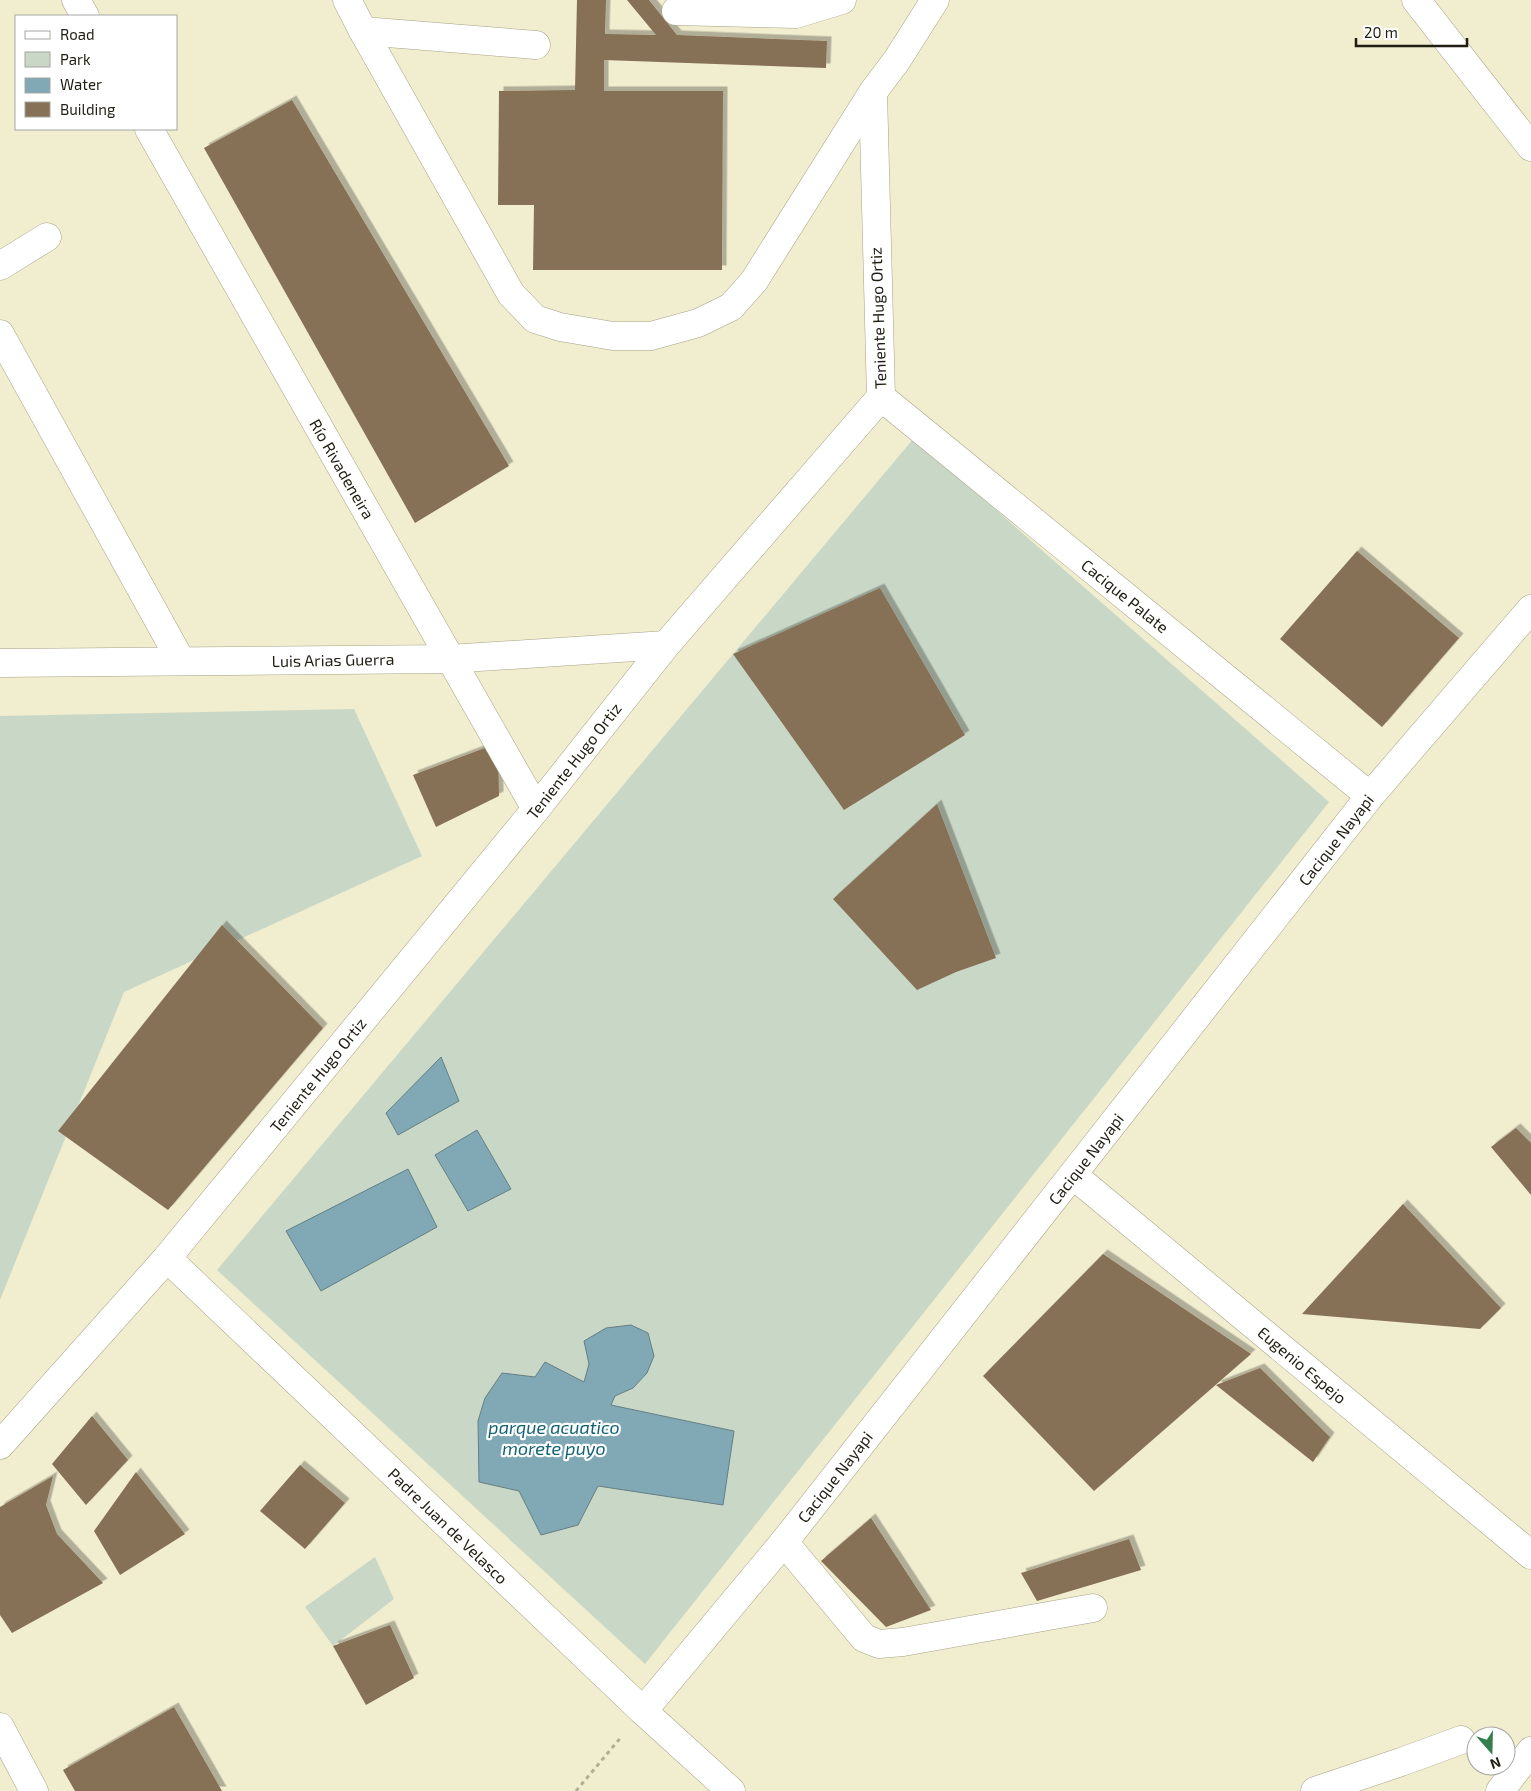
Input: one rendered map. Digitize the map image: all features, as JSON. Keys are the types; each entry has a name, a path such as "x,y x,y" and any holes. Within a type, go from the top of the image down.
{"street":[{"path":"76,0 84,15"},
{"path":"347,0 511,294 536,320 560,328 613,336 651,336 698,323 731,307 754,282 873,92 897,60 936,0"},
{"path":"676,11 796,14 842,0"},
{"path":"1416,0 1531,147"},
{"path":"363,31 536,45"},
{"name":"Teniente Hugo Ortiz","path":"0,1445 167,1258 536,810 666,645 881,397 873,92"},
{"name":"Río Rivadeneira","path":"150,130 536,810"},
{"path":"0,266 47,237"},
{"path":"0,334 182,661"},
{"name":"Cacique Palate","path":"881,397 1370,796"},
{"name":"Cacique Nayapi","path":"643,1711 784,1542 1370,796 1531,608"},
{"name":"Luis Arias Guerra","path":"0,663 449,659 666,645"},
{"name":"Eugenio Espejo","path":"1073,1175 1531,1555"},
{"name":"Padre Juan de Velasco","path":"167,1258 643,1711 731,1791"},
{"path":"784,1542 864,1638 879,1644 903,1642 1093,1608"},
{"path":"0,1727 34,1791"},
{"path":"1316,1791 1461,1740"},
{"path":"1500,1791 1531,1751"}],"path":[{"path":"576,1791 643,1711"}],"green space":[{"name":"parque acuatico morete puyo","path":"914,438 1329,802 645,1664 217,1270"},
{"path":"354,709 422,856 124,992 0,1300 0,716"},
{"path":"375,1557 394,1599 333,1646 305,1607"}],"water":[{"path":"441,1057 459,1101 398,1135 386,1113"},
{"path":"477,1130 511,1189 468,1211 435,1155"},
{"path":"408,1169 437,1227 321,1291 286,1231"},
{"name":"parque acuatico morete puyo","path":"631,1325 648,1333 654,1356 647,1373 633,1388 615,1396 611,1405 734,1431 723,1505 598,1486 578,1525 541,1535 519,1491 479,1482 478,1421 485,1398 502,1373 535,1377 545,1362 584,1382 589,1364 584,1341 606,1328"}],"building":[{"path":"577,0 606,0 605,34 656,35 627,0 649,0 677,35 827,41 826,68 604,60 604,91 723,91 722,270 533,270 534,205 498,205 499,91 575,90"},
{"path":"292,100 509,466 415,523 204,148"},
{"path":"1357,551 1459,638 1382,727 1280,639"},
{"path":"880,588 965,735 844,810 733,654"},
{"path":"498,743 499,796 436,827 413,775"},
{"path":"937,804 996,958 956,972 917,990 833,899"},
{"path":"222,925 323,1028 168,1210 58,1131"},
{"path":"1516,1128 1531,1143 1531,1195 1491,1147"},
{"path":"1403,1204 1501,1308 1480,1329 1302,1314"},
{"path":"1103,1254 1251,1354 1094,1491 983,1376"},
{"path":"1260,1368 1330,1437 1313,1462 1216,1385"},
{"path":"92,1416 128,1460 86,1505 52,1464"},
{"path":"300,1465 345,1503 305,1549 260,1511"},
{"path":"136,1472 185,1534 120,1575 94,1531"},
{"path":"53,1476 46,1505 57,1534 103,1583 12,1633 0,1615 0,1507"},
{"path":"871,1518 931,1610 886,1627 821,1561"},
{"path":"1129,1539 1141,1570 1037,1601 1021,1573"},
{"path":"390,1625 414,1678 366,1705 333,1646"},
{"path":"174,1707 222,1791 75,1791 63,1770"}]}
